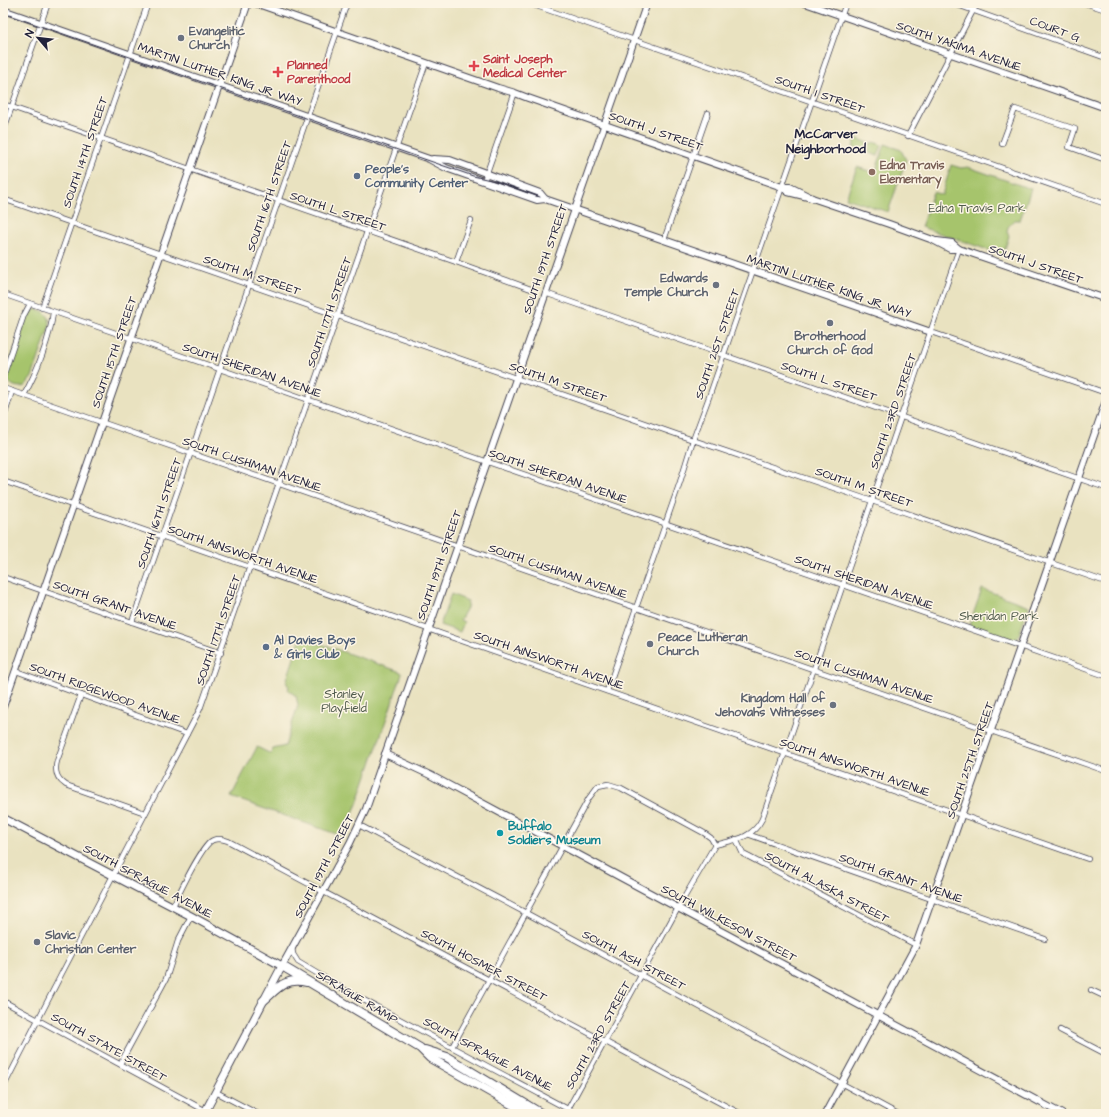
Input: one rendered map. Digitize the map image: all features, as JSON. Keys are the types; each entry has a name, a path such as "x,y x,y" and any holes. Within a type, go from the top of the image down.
{"highway":[{"name":"SPRAGUE RAMP","path":"282,966 420,1048 447,1057 542,1114"},
{"path":"263,1001 286,982 297,981 314,984"},
{"name":"SPRAGUE RAMP","path":"420,1048 430,1058 529,1114"}],"main road":[{"name":"SOUTH SPRAGUE AVENUE","path":"3,818 173,906 282,966"},
{"name":"SOUTH 19TH STREET","path":"205,1112 282,966"}],"street":[{"path":"3,132 48,3"},
{"name":"SOUTH 14TH STREET","path":"42,308 148,3"},
{"path":"255,3 523,97"},
{"name":"SOUTH 16TH STREET","path":"132,622 348,3"},
{"name":"SOUTH I STREET","path":"528,3 1106,204"},
{"name":"SOUTH 19TH STREET","path":"282,966 359,825 429,629 646,3"},
{"name":"SOUTH YAKIMA AVENUE","path":"805,3 950,55 1106,108"},
{"name":"SOUTH 21ST STREET","path":"607,691 846,3"},
{"name":"COURT G","path":"952,3 1106,58"},
{"path":"908,136 977,3"},
{"path":"1085,3 1106,10"},
{"name":"SOUTH 15TH STREET","path":"3,707 218,85 248,4"},
{"name":"MARTIN LUTHER KING JR WAY","path":"3,10 429,158 446,168 537,200 544,199 574,209 1106,393"},
{"name":"SOUTH 17TH STREET","path":"3,1088 200,709 251,568 426,63"},
{"path":"504,90 515,92 523,97"},
{"path":"484,181 514,95"},
{"name":"SOUTH J STREET","path":"523,97 782,187 788,192 812,198 933,240 950,249 959,249 1106,299"},
{"name":"SOUTH L STREET","path":"3,104 531,289"},
{"path":"1002,144 1015,109 1074,129 1069,147 1106,160"},
{"path":"664,240 708,113"},
{"name":"MARTIN LUTHER KING JR WAY","path":"429,158 450,160 487,173 540,193 544,199"},
{"name":"SOUTH M STREET","path":"3,199 693,440 1106,582"},
{"path":"456,262 471,220"},
{"name":"SOUTH 23RD STREET","path":"750,835 757,828 762,819 959,249"},
{"name":"SOUTH L STREET","path":"546,293 1106,488"},
{"name":"SOUTH SHERIDAN AVENUE","path":"3,294 1106,676"},
{"path":"3,377 24,314 30,304"},
{"path":"24,395 32,383 52,324 53,312"},
{"name":"SOUTH CUSHMAN AVENUE","path":"3,388 635,609 814,669 1106,771"},
{"path":"3,420 12,391"},
{"name":"SOUTH 25TH STREET","path":"825,1114 916,945 933,900 1106,401"},
{"name":"SOUTH AINSWORTH AVENUE","path":"3,481 785,752 1088,859"},
{"name":"SOUTH GRANT AVENUE","path":"3,577 221,653"},
{"name":"SOUTH RIDGEWOOD AVENUE","path":"16,671 187,734"},
{"path":"80,695 57,762 57,777 66,785 145,813"},
{"name":"SOUTH WILKESON STREET","path":"385,754 563,846 1062,1114"},
{"path":"452,1047 594,790 601,784 608,784 621,788 704,833 711,838 715,845 750,835"},
{"name":"SOUTH ASH STREET","path":"359,825 642,975 898,1114"},
{"name":"SOUTH GRANT AVENUE","path":"750,835 1045,939"},
{"name":"SOUTH HOSMER STREET","path":"173,906 205,848 211,841 224,839 741,1114"},
{"name":"SOUTH ALASKA STREET","path":"736,839 743,854 916,945"},
{"name":"SOUTH 23RD STREET","path":"568,1110 678,908 715,845"},
{"path":"120,1064 166,979 178,941 191,916"},
{"name":"SOUTH SPRAGUE AVENUE","path":"292,947 293,954 298,962 345,990 577,1114"},
{"path":"1091,990 1106,998"},
{"name":"SOUTH STATE STREET","path":"3,1001 205,1112"},
{"path":"1060,1030 1106,1054"},
{"path":"216,1092 258,1114"}],"green space":[{"path":"856,138 871,144 873,142 882,145 878,156 853,147"},
{"path":"885,144 901,150 906,160 888,212 846,198 857,167 875,173"},
{"name":"Edna Travis Park","path":"951,165 961,168 968,167 1031,189 1020,220 1015,220 1008,227 1007,232 1009,236 1003,255 921,227 933,192 942,195"},
{"path":"35,309 46,314 50,325 32,377 25,386 18,387 12,385 8,381 6,375 27,313"},
{"name":"Sheridan Park","path":"982,589 1029,606 1016,643 969,626"},
{"path":"451,594 468,601 467,608 460,620 464,622 460,632 440,625"},
{"name":"Stanley Playfield","path":"301,637 401,672 402,674 357,804 342,836 231,797 257,747 271,754 273,749 285,746 298,705 296,696 288,690 289,687 286,682"}],"tram line":[{"path":"3,13 473,176 495,181 540,197"}],"place":[{"name":"Evangelitic Church","path":"181,38"},
{"name":"Saint Joseph Medical Center","path":"474,66"},
{"name":"Planned Parenthood","path":"278,72"},
{"name":"Edna Travis Elementary","path":"872,172"},
{"name":"People's Community Center","path":"357,176"},
{"name":"Edwards Temple Church","path":"716,285"},
{"name":"Brotherhood Church of God","path":"830,323"},
{"name":"Peace Lutheran Church","path":"650,644"},
{"name":"Al Davies Boys & Girls Club","path":"266,647"},
{"name":"Kingdom Hall of Jehovahs Witnesses","path":"833,705"},
{"name":"Buffalo Soldiers Museum","path":"500,833"},
{"name":"Slavic Christian Center","path":"37,942"}],"district":[{"name":"McCarver Neighborhood","path":"826,140"}]}
